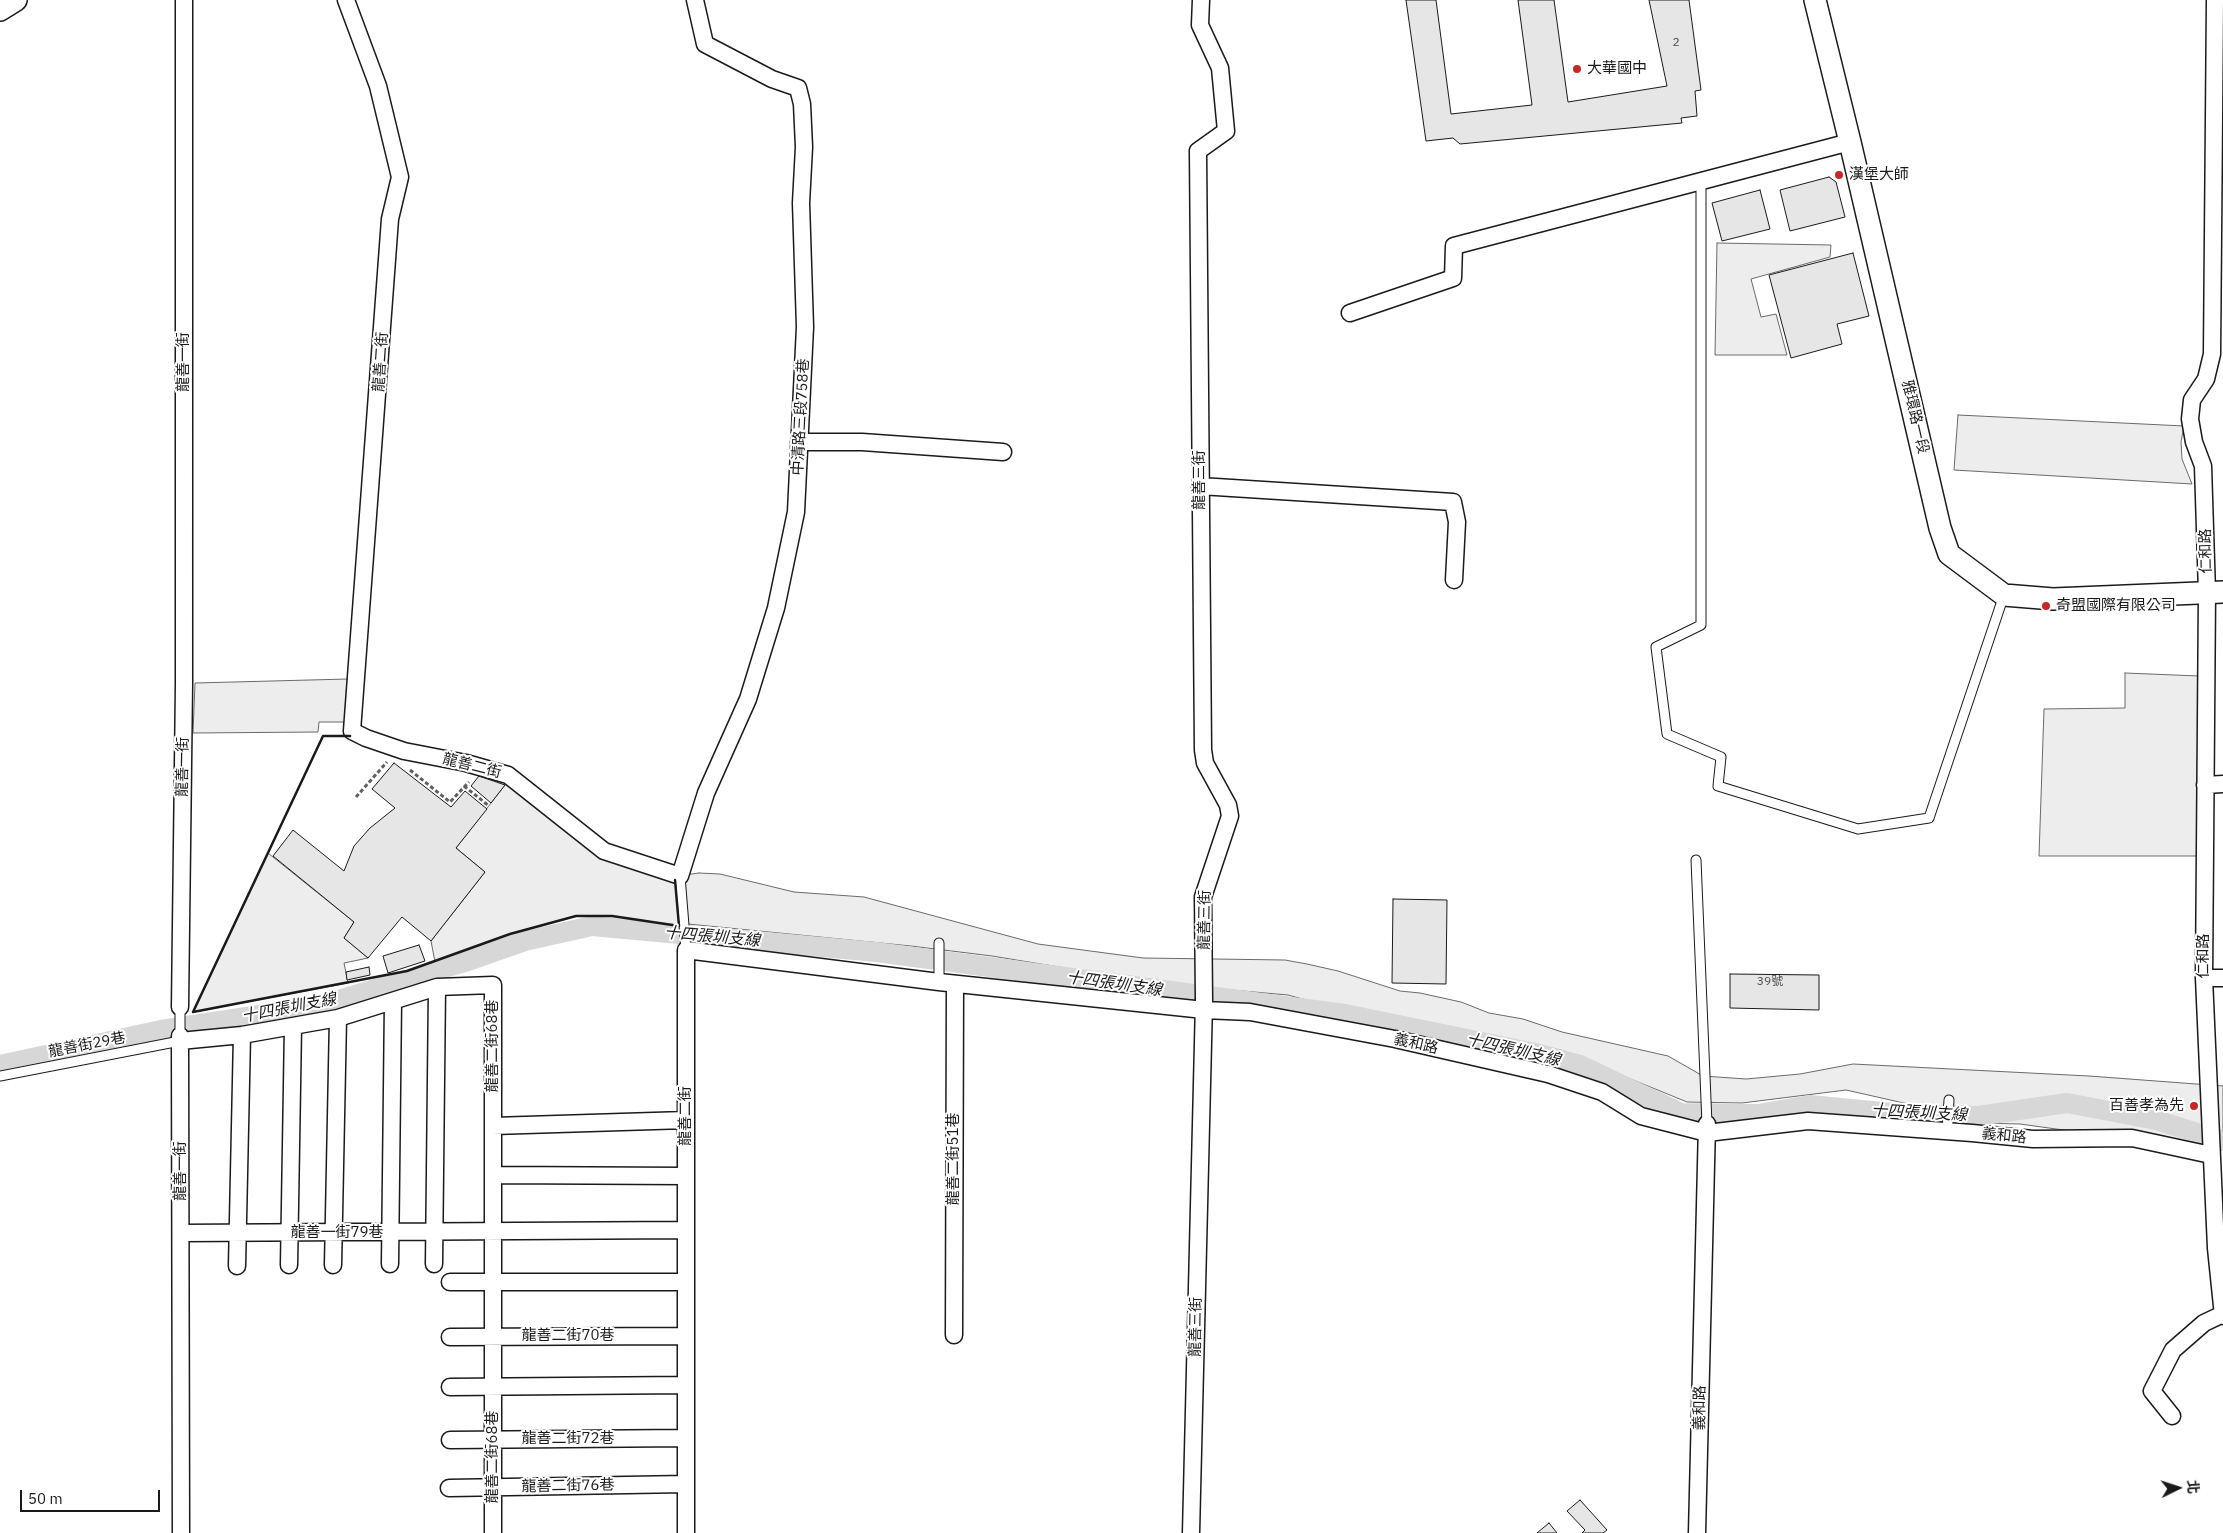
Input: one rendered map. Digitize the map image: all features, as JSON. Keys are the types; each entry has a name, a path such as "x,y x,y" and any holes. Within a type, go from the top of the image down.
{"street":[{"path":"0,10 16,0"},
{"name":"龍善一街","path":"180,1007 184,684 184,0"},
{"name":"龍善二街","path":"346,0 378,86 400,177 390,219 352,731 366,738 404,751 466,763 508,775 604,851 680,876"},
{"name":"中清路三段758巷","path":"680,876 706,793 748,699 776,608 796,512 805,327 801,203 804,148 802,104 798,88 772,79 705,44 695,0"},
{"name":"龍善三街","path":"1191,1533 1205,969 1202,897 1230,816 1228,805 1205,763 1203,750 1198,151 1226,130 1220,68 1200,25 1202,0"},
{"name":"雅環路一段","path":"1815,0 1940,528 1949,554 2004,595"},
{"name":"仁和路","path":"2211,1155 2211,1108 2204,978 2205,785 2215,592 2203,466 2194,442 2190,420 2192,400 2206,379 2212,354 2215,0"},
{"path":"1350,313 1453,278 1454,246 1850,142"},
{"path":"799,442 862,442 1002,452"},
{"path":"1200,486 1453,502 1457,522 1454,580"},
{"path":"2004,595 2054,599 2215,592"},
{"path":"2205,785 2223,784"},
{"path":"686,950 955,984 1204,1006"},
{"name":"龍善二街","path":"686,950 686,1533"},
{"path":"2204,978 2223,978"},
{"name":"龍善二街51巷","path":"954,1335 955,984"},
{"name":"龍善二街68巷","path":"180,1039 242,1035 338,1018 437,987 493,985 493,1533"},
{"path":"434,1264 437,987"},
{"path":"390,1264 393,1001"},
{"name":"義和路","path":"1204,1006 1250,1012 1395,1039 1548,1074 1602,1092 1641,1116 1707,1128 1808,1121 1947,1131 2033,1140 2132,1138 2211,1155"},
{"path":"333,1265 338,1018"},
{"path":"289,1265 293,1026"},
{"path":"237,1266 242,1035"},
{"name":"龍善一街","path":"180,1039 182,1233 181,1533"},
{"path":"493,1126 686,1120"},
{"name":"義和路","path":"1697,1533 1707,1128"},
{"path":"2172,1416 2152,1391 2173,1350 2204,1323 2223,1315 2216,1248 2211,1155"},
{"path":"493,1175 686,1176"},
{"path":"493,1232 686,1230"},
{"name":"龍善一街79巷","path":"182,1233 493,1232"},
{"path":"450,1282 686,1282"},
{"name":"龍善二街70巷","path":"450,1337 686,1336"},
{"path":"450,1387 686,1385"},
{"name":"龍善二街72巷","path":"450,1440 686,1438"},
{"name":"龍善二街76巷","path":"449,1488 686,1484"}],"lane":[{"path":"1702,181 1701,625 1656,647 1667,734 1722,757 1718,786 1858,828 1929,818 2004,595"},
{"name":"義和路","path":"1696,860 1707,1087 1707,1128"},
{"name":"龍善二街","path":"680,876 686,950"},
{"path":"939,943 939,982"},
{"name":"龍善一街","path":"180,1007 180,1039"},
{"name":"龍善街29巷","path":"0,1076 180,1039"},
{"path":"1947,1131 1949,1100"}],"path":[{"path":"356,798 390,759"},
{"path":"404,765 450,802 464,786 474,781"},
{"path":"464,786 489,806"}],"shaded area":[{"path":"1717,243 1831,245 1830,257 1751,279 1761,317 1776,314 1787,355 1715,355"},
{"path":"1958,415 2184,426 2181,442 2182,459 2192,484 1954,470"},
{"path":"2125,673 2199,676 2197,856 2039,856 2044,709 2125,708"},
{"path":"348,679 346,722 319,722 318,732 193,733 195,683"},
{"path":"507,779 601,856 676,880 679,926 612,916 576,916 510,934 435,962 431,941 485,872 456,848 505,785"},
{"path":"268,853 354,922 344,938 368,958 344,963 348,983 193,1012"},
{"path":"699,873 720,874 794,892 864,897 1038,944 1143,958 1285,960 1307,964 1338,971 1400,991 1420,993 1461,1002 1489,1013 1523,1019 1562,1032 1668,1056 1703,1076 1746,1079 1800,1074 1853,1064 2089,1076 2223,1086 2223,1136 2217,1136 2208,1150 2020,1124 1972,1123 1926,1118 1926,1108 1846,1090 1742,1103 1687,1102 1597,1063 1561,1050 1339,1009 1288,995 1163,984 992,956 911,946 688,924 684,875"}],"building":[{"path":"1406,0 1436,0 1451,114 1532,105 1518,0 1554,0 1568,102 1667,86 1649,0 1689,0 1701,90 1695,91 1697,116 1681,118 1682,123 1460,144 1453,138 1426,141"},
{"path":"1829,177 1836,182 1845,217 1790,231 1780,190"},
{"path":"1760,190 1770,229 1722,241 1712,203"},
{"path":"1853,253 1869,316 1837,324 1842,344 1791,358 1769,275"},
{"path":"394,763 451,807 465,791 487,809 456,848 485,872 431,941 402,917 368,958 344,938 354,922 273,856 293,830 344,871 354,846 370,828 395,808 372,789"},
{"path":"479,776 505,785 491,803 471,786"},
{"path":"1393,899 1447,900 1446,984 1392,983"},
{"path":"419,945 425,961 388,973 383,956"},
{"path":"369,967 370,975 347,980 346,972"},
{"path":"1730,974 1819,975 1819,1010 1730,1008"},
{"path":"1580,1500 1607,1530 1603,1533 1582,1533 1585,1530 1567,1511"},
{"path":"1549,1523 1557,1533 1537,1533"}],"waterway":[{"name":"十四張圳支線","path":"0,1065 161,1030 318,1006 465,962 525,941 592,926 876,952 1345,1014 1535,1053 1580,1065 1681,1113 1758,1114 1810,1105 1903,1114 1978,1116 2067,1103 2156,1120 2223,1141"}],"wall":[{"path":"193,1012 323,736 350,736"},
{"path":"193,1012 407,971 510,934 576,916 612,916 679,926 675,880"}],"place":[{"name":"大華國中","path":"1577,69"},
{"name":"漢堡大師","path":"1839,175"},
{"name":"奇盟國際有限公司","path":"2046,606"},
{"name":"百善孝為先","path":"2194,1106"}]}
